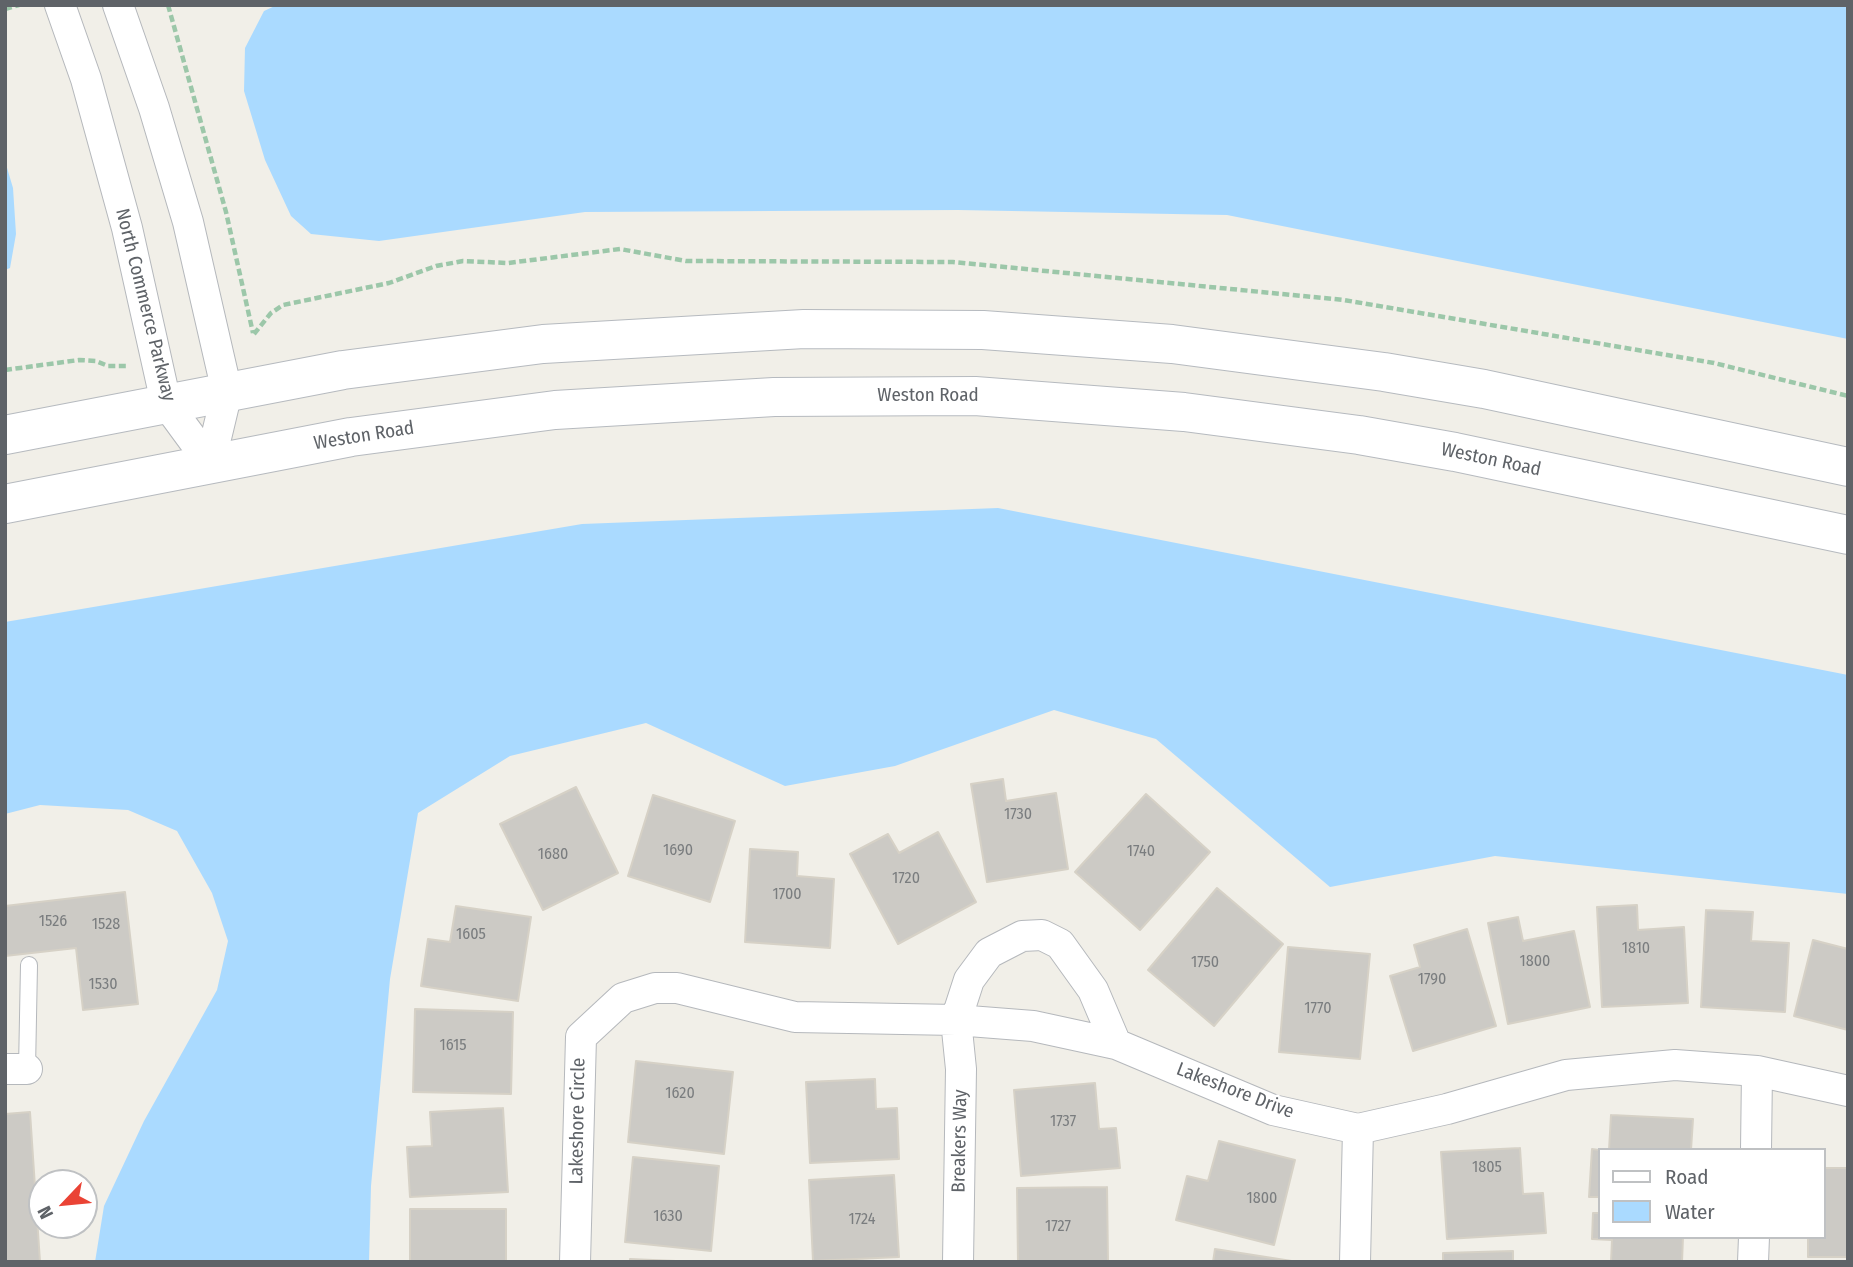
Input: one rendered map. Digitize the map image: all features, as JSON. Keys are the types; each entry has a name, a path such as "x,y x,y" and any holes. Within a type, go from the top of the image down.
{"main road":[{"path":"5,435 343,370 555,343 779,330 983,330 1172,344 1384,372 1484,389 1848,467"},
{"name":"Weston Road","path":"5,503 351,437 555,410 774,397 975,396 1184,412 1359,435 1455,452 1848,536"}],"street":[{"name":"North Commerce Parkway","path":"60,5 86,79 127,228 166,403 210,463"},
{"path":"118,5 188,222 227,392 210,463"},
{"path":"956,1020 969,980 989,953 1022,936 1042,935 1060,944 1093,990 1116,1044"},
{"name":"Lakeshore Drive","path":"623,998 655,988 677,988 795,1017 956,1020 1033,1026 1116,1044 1273,1110 1358,1129 1447,1110 1566,1075 1675,1065 1757,1071 1848,1091"},
{"name":"Lakeshore Circle","path":"575,1262 580,1037 623,998"},
{"name":"Breakers Way","path":"956,1020 961,1069 958,1262"},
{"path":"1756,1148 1757,1071"},
{"path":"1355,1262 1358,1129"},
{"path":"1753,1262 1754,1239"}],"lane":[{"path":"16,1069 29,965"}],"path":[{"path":"5,9 19,5"},
{"path":"168,5 226,212 254,334 271,313 283,305 389,284 436,265 463,261 508,263 620,249 687,261 766,259 953,262 1344,300 1714,363 1848,396"},
{"path":"5,370 79,360 96,361 108,366 134,365"}],"water":[{"path":"277,5 1848,5 1848,339 1227,215 958,210 585,212 379,241 311,234 291,216 265,160 244,91 245,48 264,11"},
{"path":"5,161 13,188 16,234 10,268 5,270"},
{"path":"998,508 1848,675 1848,894 1495,856 1330,887 1156,739 1054,710 895,766 785,786 646,723 510,756 418,813 390,979 371,1186 369,1262 95,1262 104,1206 144,1121 217,990 228,941 212,893 177,831 128,810 40,805 5,814 5,622 582,524"}],"building":[{"path":"1003,779 1006,801 1056,793 1068,869 987,882 971,784"},
{"path":"576,787 618,873 543,910 500,824"},
{"path":"1146,794 1210,852 1140,930 1075,872"},
{"path":"653,795 735,821 710,902 628,876"},
{"path":"938,832 976,902 898,944 850,854 888,834 899,853"},
{"path":"750,849 798,852 797,876 834,879 830,948 745,942"},
{"path":"1217,888 1283,944 1214,1026 1148,970"},
{"path":"125,892 138,1004 83,1010 76,948 5,956 5,906"},
{"path":"1637,905 1638,930 1684,927 1688,1003 1602,1007 1597,907"},
{"path":"456,906 531,917 518,1001 421,986 428,939 450,942"},
{"path":"1706,910 1753,912 1751,941 1789,943 1785,1012 1701,1007"},
{"path":"1518,917 1523,941 1574,931 1590,1007 1508,1024 1488,923"},
{"path":"1467,929 1496,1026 1413,1051 1390,976 1420,967 1414,945"},
{"path":"1813,940 1848,949 1848,1030 1794,1016"},
{"path":"1288,947 1370,954 1360,1059 1279,1052"},
{"path":"415,1009 513,1012 511,1094 413,1092"},
{"path":"636,1061 733,1072 724,1154 628,1142"},
{"path":"875,1079 876,1109 897,1108 899,1159 810,1163 806,1082"},
{"path":"1095,1083 1099,1129 1116,1128 1120,1168 1021,1176 1014,1090"},
{"path":"503,1108 508,1192 410,1197 407,1147 432,1146 430,1112"},
{"path":"30,1112 34,1169 28,1169 28,1239 38,1239 40,1262 5,1262 5,1114"},
{"path":"1611,1115 1693,1119 1691,1148 1609,1148"},
{"path":"1219,1141 1295,1160 1274,1245 1176,1220 1187,1176 1208,1181"},
{"path":"1520,1148 1523,1194 1543,1193 1546,1233 1447,1239 1441,1152"},
{"path":"1592,1149 1598,1150 1598,1197 1589,1197"},
{"path":"633,1157 719,1166 711,1251 625,1242"},
{"path":"1825,1168 1848,1168 1848,1257 1808,1257 1808,1239 1825,1239"},
{"path":"894,1175 899,1257 813,1261 809,1180"},
{"path":"1107,1187 1108,1262 1018,1262 1017,1188"},
{"path":"410,1209 506,1209 506,1262 410,1262"},
{"path":"1593,1213 1598,1213 1598,1239 1683,1239 1682,1262 1611,1262 1612,1240 1592,1239"},
{"path":"1215,1249 1298,1262 1213,1262"},
{"path":"1513,1251 1513,1262 1443,1262 1443,1253"},
{"path":"630,1259 699,1262 630,1262"}]}
